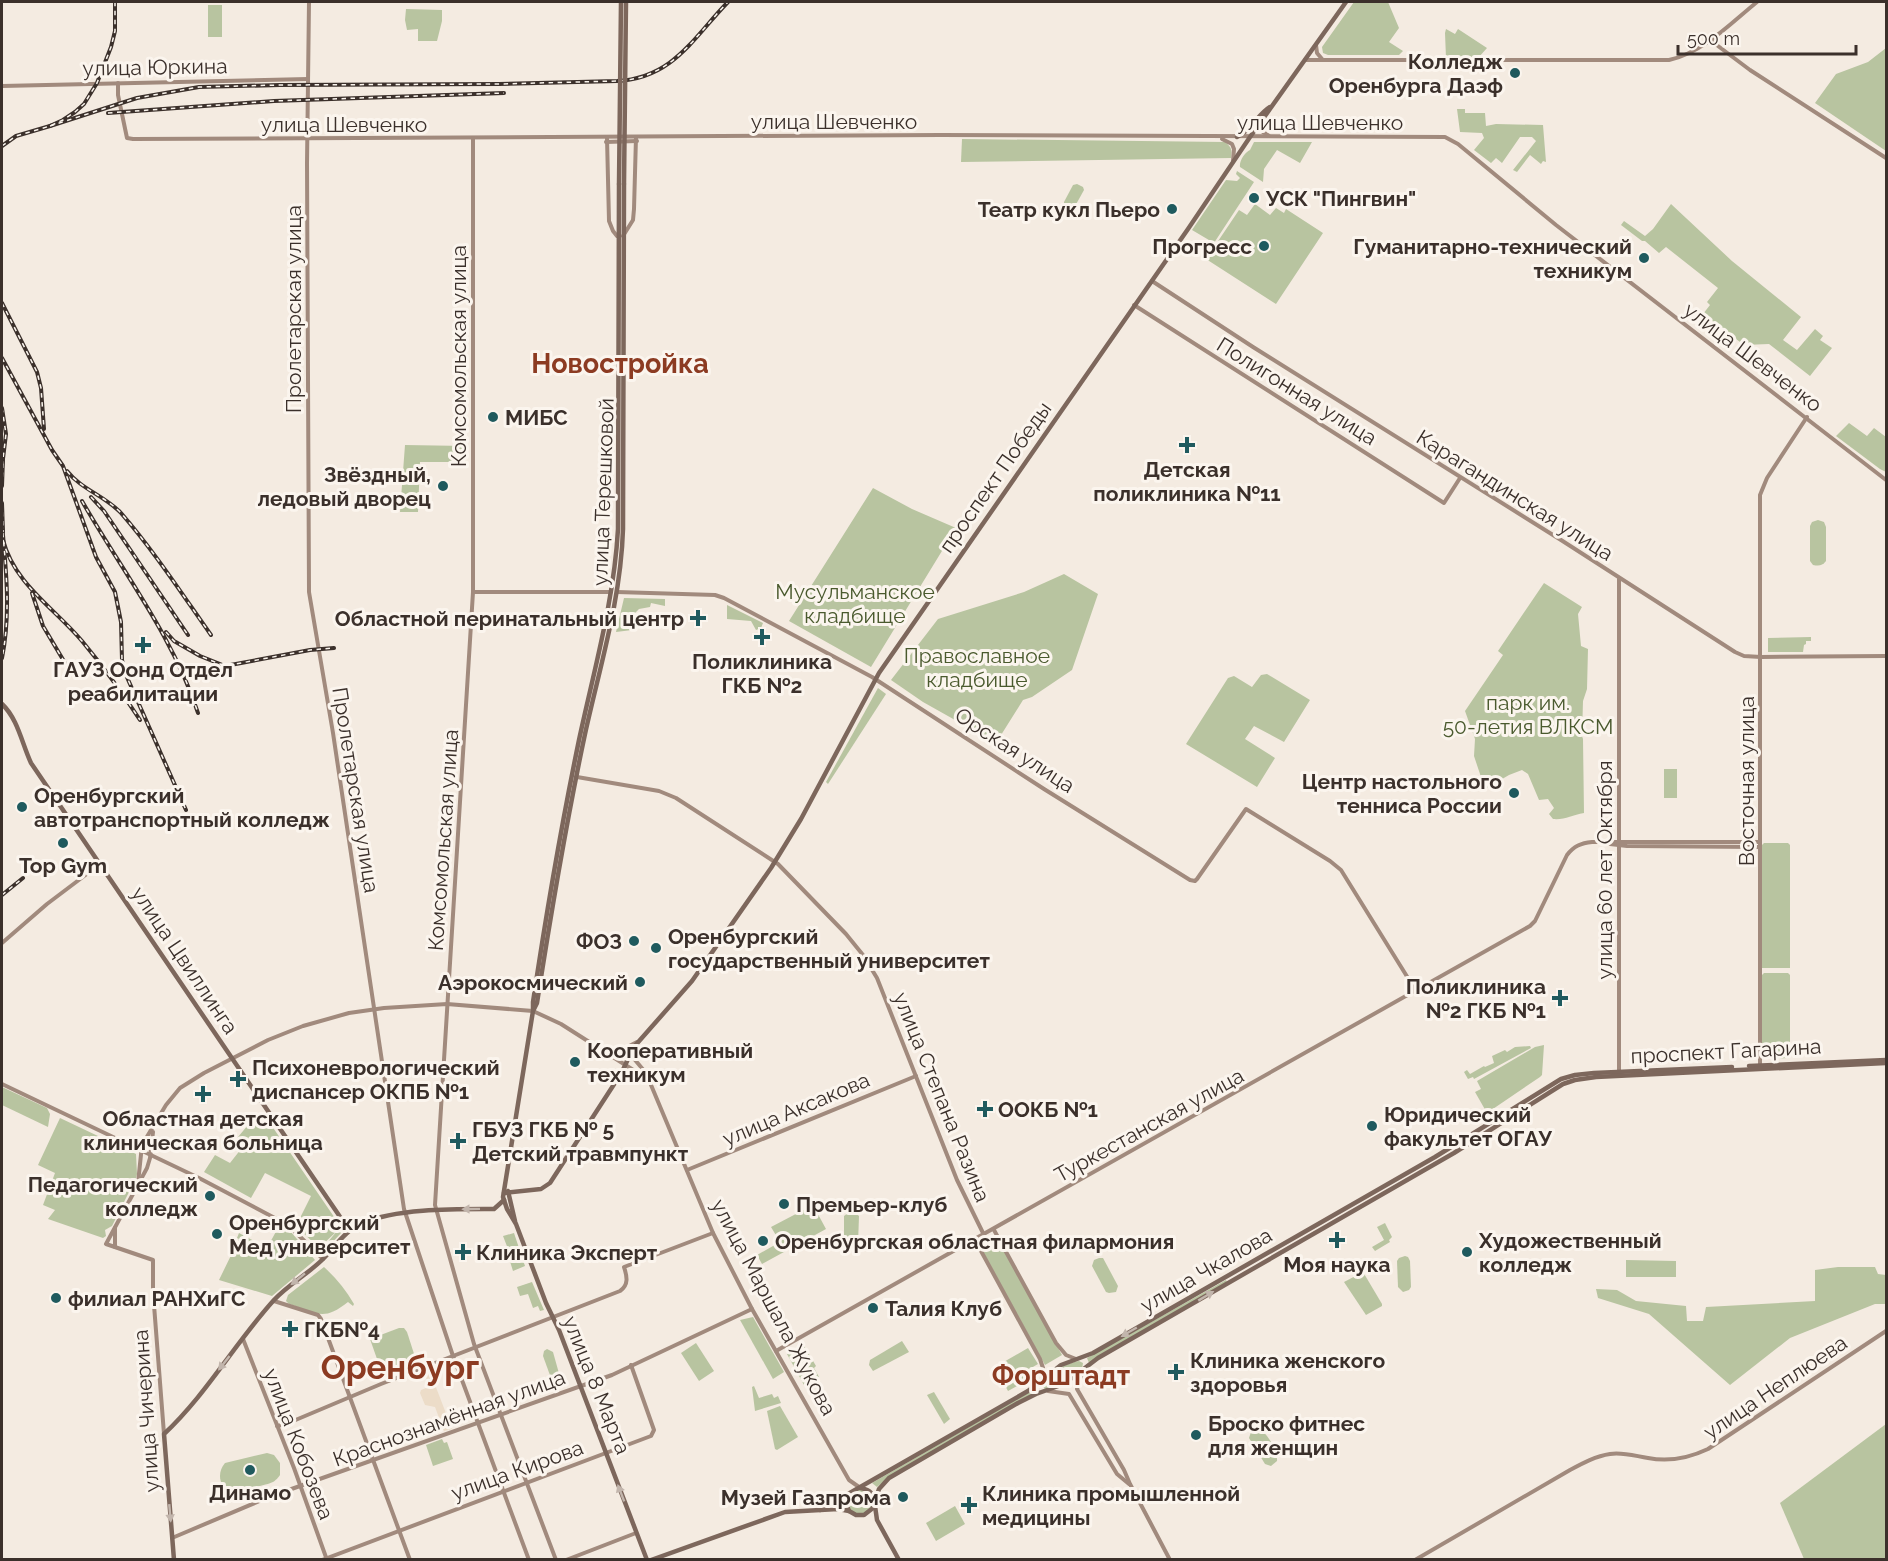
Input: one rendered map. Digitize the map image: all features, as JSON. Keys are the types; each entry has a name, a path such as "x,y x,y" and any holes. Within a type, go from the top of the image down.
{"main road":[{"name":"Пролетарская улица","path":"309,2 309,592 333,733 405,1213 453,1356 529,1560"},
{"name":"улица Терешковой","path":"621,2 621,184"},
{"name":"улица Терешковой","path":"533,1011 537,1003 562,854 614,592 623,529 620,236 626,2"},
{"name":"проспект Победы","path":"506,1192 541,1189 550,1183 626,1065 630,1054 711,956 775,862 801,819 875,679 1233,161 1346,2"},
{"path":"1305,60 1659,61 1678,58 1710,40 1757,2"},
{"path":"1710,40 1750,70 1887,158"},
{"path":"1316,44 1317,53 1323,60"},
{"name":"улица Юркина","path":"2,86 308,79"},
{"name":"улица Шевченко","path":"118,83 127,138 597,138 607,140 644,137 940,135 1438,136 1454,141 1556,225 1887,478"},
{"path":"1237,137 1246,132 1265,111 1273,106"},
{"path":"1261,122 1263,132 1272,137"},
{"path":"1219,137 1232,144 1233,161"},
{"name":"Комсомольская улица","path":"473,138 473,592 434,1196 435,1211 476,1348 556,1560"},
{"path":"607,140 609,221 613,231 620,236 626,232 633,220 636,139"},
{"name":"Карагандинская улица","path":"1152,281 1255,349 1561,540 1735,652 1744,656 1761,657 1887,657"},
{"name":"Полигонная улица","path":"1134,305 1444,503 1460,478"},
{"name":"Восточная улица","path":"1760,1067 1760,495 1767,478 1807,417"},
{"name":"улица 60 лет Октября","path":"1619,579 1619,1074"},
{"path":"1620,592 1626,583"},
{"name":"Орская улица","path":"473,592 614,592 721,596 875,679 1044,789 1192,881 1197,879 1246,809 1341,870 1416,991"},
{"name":"улица Терешковой","path":"506,1192 505,1185 559,843 579,738 614,592"},
{"name":"улица Цвиллинга","path":"2,704 14,720 31,763 349,1230"},
{"name":"улица Степана Разина","path":"577,777 654,790 681,801 775,862 846,934 877,978 957,1179 984,1235"},
{"name":"Туркестанская улица","path":"776,1351 1416,991 1535,921 1571,850 1585,843 1620,844"},
{"path":"1620,844 1760,844"},
{"path":"2,943 47,904 100,864"},
{"path":"138,1183 141,1150 144,1142 166,1105 180,1088 232,1058 303,1026 339,1015 374,1009 447,1004 533,1011 548,1017 649,1080"},
{"path":"613,1056 641,1041"},
{"path":"613,1056 630,1054"},
{"name":"улица Маршала Жукова","path":"630,1054 644,1069 713,1233 752,1309 849,1480 860,1488"},
{"name":"проспект Гагарина","path":"1567,1080 1584,1074 1887,1061"},
{"name":"улица Аксакова","path":"687,1170 916,1076"},
{"name":"улица Чкалова","path":"860,1488 1028,1391 1061,1365 1093,1353 1567,1080"},
{"path":"2,1084 141,1150 288,1225 323,1258"},
{"name":"улица Чкалова","path":"875,1503 881,1486 889,1478 1018,1403 1064,1384 1098,1358 1474,1141 1556,1085"},
{"path":"115,1228 115,1247 106,1244 149,1163 154,1128"},
{"path":"1471,1136 1474,1141"},
{"path":"144,1142 152,1145"},
{"path":"140,1160 149,1163"},
{"path":"1400,1178 1403,1183"},
{"path":"164,1434 199,1395 274,1301 323,1258 349,1230 375,1218 405,1213 494,1209 504,1201 506,1192"},
{"name":"улица 8 Марта","path":"506,1192 552,1317 559,1330 636,1533 649,1560"},
{"name":"улица 8 Марта","path":"504,1201 516,1224"},
{"name":"улица Степана Разина","path":"994,1230 1061,1349 1066,1355 1077,1359"},
{"path":"277,1426 621,1291 627,1282 624,1267 713,1233"},
{"path":"975,1240 1040,1359 1043,1368 1040,1387 1042,1390 1069,1394"},
{"name":"улица Чичерина","path":"115,1247 153,1260 158,1364 174,1560"},
{"path":"1248,1264 1251,1270"},
{"path":"1226,1277 1230,1282"},
{"path":"274,1301 318,1315 321,1319 410,1560"},
{"name":"Краснознамённая улица","path":"172,1538 258,1501 612,1375 752,1309"},
{"name":"улица Неплюева","path":"1415,1560 1570,1470 1595,1458 1619,1454 1676,1459 1703,1452 1887,1331"},
{"name":"улица Кобозева","path":"243,1339 300,1486 325,1559"},
{"path":"1077,1359 1084,1362 1084,1370 1077,1389"},
{"name":"улица Кирова","path":"325,1559 651,1436 654,1432 631,1365"},
{"path":"1069,1394 1072,1388 1077,1389"},
{"path":"1077,1389 1124,1470 1170,1560"},
{"path":"1069,1394 1117,1474 1130,1484"},
{"path":"849,1480 846,1495 849,1511"},
{"path":"818,1511 860,1488 867,1489 872,1493 877,1520 899,1560"},
{"path":"864,1515 875,1503"},
{"path":"649,1560 782,1512 838,1509 877,1520"},
{"path":"566,1560 636,1533"}],"green space":[{"path":"1354,2 1388,2 1399,28 1389,42 1403,51 1399,55 1328,55 1323,53 1322,47"},
{"path":"208,5 222,5 222,37 208,37"},
{"path":"406,9 442,10 437,41 418,41 418,29 407,30"},
{"path":"1446,29 1455,34 1458,29 1487,48 1478,58 1446,58"},
{"path":"1886,48 1886,151 1815,103 1836,74 1868,62"},
{"path":"1457,109 1465,109 1465,113 1485,113 1486,126 1496,124 1543,125 1546,162 1543,161 1541,164 1530,155 1517,172 1513,170 1536,141 1532,137 1520,137 1502,163 1496,158 1491,163 1474,150 1484,138 1482,133 1460,132"},
{"path":"962,139 1225,142 1230,147 1231,158 961,162"},
{"path":"1254,142 1312,142 1300,163 1277,150 1264,169 1263,182 1240,167 1240,162"},
{"path":"1237,171 1254,182 1214,243 1192,230 1226,180 1237,181 1240,178 1236,174"},
{"path":"1077,184 1084,190 1072,209 1064,205 1064,202 1073,185"},
{"name":"Прогресс","path":"1255,204 1270,215 1276,208 1284,213 1286,209 1323,233 1276,304 1206,259 1239,210 1247,215"},
{"path":"1671,204 1732,261 1801,317 1783,340 1797,350 1815,329 1823,336 1820,340 1832,348 1810,376 1769,344 1744,345 1703,314 1710,305 1707,302 1718,288 1666,247 1659,253 1621,225 1624,221 1645,236"},
{"path":"1849,423 1867,436 1874,428 1886,437 1886,472 1836,436"},
{"path":"405,445 466,446 465,462 420,462 418,512 400,512"},
{"name":"Мусульманское кладбище","path":"873,488 912,509 956,528 871,667 789,621"},
{"path":"1818,520 1824,522 1826,527 1826,561 1817,566 1810,561 1810,526 1812,522"},
{"name":"Православное кладбище","path":"1064,574 1098,594 1072,670 1032,697 1023,700 996,743 923,702 891,680 938,619 1024,592"},
{"name":"парк им. 50-летия ВЛКСМ","path":"1544,583 1582,607 1578,614 1581,646 1588,649 1582,736 1584,813 1557,819 1553,819 1549,814 1554,808 1548,799 1539,800 1528,774 1522,770 1485,789 1474,756 1475,739 1465,711 1503,655 1498,651"},
{"path":"624,598 665,599 665,606 651,603 650,607 639,609 633,615 632,630 616,632"},
{"path":"727,605 763,623 761,628 756,630 751,621 727,619"},
{"path":"1811,637 1811,641 1806,641 1803,652 1768,652 1768,638"},
{"path":"1267,674 1310,700 1284,742 1254,726 1245,739 1275,758 1257,787 1186,744 1228,678 1234,676 1252,687 1261,675"},
{"path":"878,688 886,694 828,784 826,782"},
{"path":"1664,769 1677,769 1677,798 1664,798"},
{"path":"1764,843 1788,843 1790,845 1790,968 1762,968 1762,845"},
{"path":"1764,973 1788,973 1790,975 1790,1058 1766,1059 1762,1053 1762,975"},
{"path":"1544,1045 1542,1075 1487,1113 1475,1092 1481,1089 1477,1081 1535,1047"},
{"path":"1530,1046 1531,1048 1474,1079 1473,1077 1468,1079 1464,1072 1467,1070 1470,1074 1494,1063 1492,1056 1505,1050 1507,1052 1515,1047"},
{"path":"2,1087 47,1108 50,1114 48,1127 2,1105"},
{"path":"263,1113 341,1227 338,1229 341,1233 330,1245 327,1243 337,1231 319,1248 296,1226 311,1196 265,1173 251,1198 204,1172 215,1155 230,1163 241,1149 233,1143 253,1119"},
{"path":"60,1118 136,1154 136,1178 112,1226 105,1230 106,1236 103,1238 48,1219 55,1210 43,1205 55,1173 38,1165"},
{"path":"813,1205 826,1229 762,1264 757,1255 780,1242 771,1227"},
{"path":"848,1213 855,1213 859,1216 858,1244 857,1247 851,1249 844,1244 844,1216"},
{"path":"1385,1223 1392,1237 1390,1242 1375,1251 1372,1247 1384,1240 1377,1227"},
{"path":"279,1226 291,1232 315,1260 272,1296 219,1280 239,1239 237,1238 239,1233 267,1248"},
{"path":"514,1233 525,1266 513,1271 503,1236"},
{"path":"998,1240 1062,1355 1045,1365 981,1248"},
{"path":"1405,1256 1410,1261 1411,1287 1403,1292 1398,1287 1397,1261"},
{"path":"1103,1258 1118,1286 1116,1292 1106,1292 1092,1266 1094,1260"},
{"path":"1626,1260 1676,1261 1676,1277 1626,1277"},
{"path":"324,1267 344,1289 354,1304 353,1306 348,1302 332,1312 320,1314 286,1301 288,1295"},
{"path":"1838,1267 1875,1267 1878,1274 1886,1275 1886,1304 1875,1304 1790,1338 1730,1385 1649,1314 1598,1298 1596,1289 1617,1290 1636,1301 1686,1306 1687,1321 1703,1321 1706,1307 1815,1301 1815,1270"},
{"path":"1363,1272 1382,1304 1366,1315 1344,1282"},
{"path":"1226,1280 1227,1282 1089,1363 1087,1358"},
{"path":"532,1282 544,1310 540,1311 538,1306 533,1308 528,1294 520,1296 517,1287"},
{"path":"753,1317 784,1372 773,1379 740,1320"},
{"path":"404,1328 407,1332 416,1360 413,1364 383,1376 370,1339"},
{"path":"902,1341 909,1352 873,1371 869,1365 870,1360"},
{"path":"696,1343 714,1371 699,1381 681,1353"},
{"path":"803,1344 816,1366 814,1368 819,1377 804,1385 787,1354"},
{"path":"1028,1348 1038,1364 1026,1371 1030,1379 1008,1391 995,1367"},
{"path":"547,1349 553,1352 560,1377 557,1380 551,1378 543,1356"},
{"path":"1079,1361 1083,1363 1082,1369 1063,1382 1045,1389 1042,1386 1051,1373"},
{"path":"754,1386 759,1398 772,1394 774,1398 778,1396 781,1403 755,1411 752,1387"},
{"path":"1036,1388 1038,1392 891,1475 877,1487 872,1483"},
{"path":"934,1392 950,1419 944,1424 927,1395"},
{"path":"780,1406 798,1437 777,1450 767,1411"},
{"path":"1886,1424 1886,1559 1804,1559 1780,1503"},
{"path":"1257,1428 1268,1437 1276,1452 1277,1461 1271,1466 1265,1464 1249,1438 1251,1432"},
{"path":"442,1439 444,1443 447,1442 453,1459 433,1466 426,1445"},
{"name":"Динамо","path":"267,1453 274,1455 280,1463 280,1475 274,1481 235,1491 222,1485 220,1476 225,1463"},
{"path":"860,1490 865,1491 871,1497 871,1507 865,1513 860,1514 855,1513 849,1507 848,1502 849,1497 855,1491"},
{"path":"955,1506 965,1524 936,1541 926,1523"}],"shaded area":[{"path":"429,1369 452,1429 444,1431 435,1407 425,1405 420,1393 428,1384 424,1371"}],"railway":[{"path":"2,146 16,136 63,120 84,104 97,83 111,47 115,31 115,2"},
{"path":"50,126 137,98 199,87 499,84 617,81 636,78 668,64 692,42 728,2"},
{"path":"108,113 274,101 504,93"},
{"path":"2,303 37,372 41,388 44,429"},
{"path":"2,358 63,466 96,557 115,592 121,622 122,660 126,675 186,810"},
{"path":"2,408 6,434 2,467"},
{"path":"2,486 3,459"},
{"path":"67,471 79,483 121,513 156,557 211,635"},
{"path":"91,497 104,511 188,635"},
{"path":"82,501 161,631 175,657 198,713"},
{"path":"2,503 3,532"},
{"path":"2,524 7,608 2,658"},
{"path":"3,540 8,555 25,582 82,641 140,720"},
{"path":"32,593 43,626 68,668"},
{"path":"166,632 174,641 200,656 225,666 310,650 334,648"},
{"path":"2,895 23,878"}],"place":[{"name":"Колледж Оренбурга Даэф","path":"1515,73"},
{"name":"УСК \"Пингвин\"","path":"1254,198"},
{"name":"Театр кукл Пьеро","path":"1172,209"},
{"name":"Прогресс","path":"1264,246"},
{"name":"Гуманитарно-технический техникум","path":"1644,258"},
{"name":"МИБС","path":"493,417"},
{"name":"Детская поликлиника №11","path":"1187,445"},
{"name":"Звёздный, ледовый дворец","path":"443,486"},
{"name":"Областной перинатальный центр","path":"698,618"},
{"name":"Поликлиника ГКБ №2","path":"762,637"},
{"name":"ГАУЗ Оонд Отдел реабилитации","path":"143,645"},
{"name":"Центр настольного тенниса России","path":"1514,793"},
{"name":"Оренбургский автотранспортный колледж","path":"22,807"},
{"name":"Top Gym","path":"63,843"},
{"name":"ФОЗ","path":"634,941"},
{"name":"Оренбургский государственный университет","path":"656,948"},
{"name":"Аэрокосмический","path":"640,982"},
{"name":"Поликлиника №2 ГКБ №1","path":"1560,998"},
{"name":"Кооперативный техникум","path":"575,1062"},
{"name":"Психоневрологический диспансер ОКПБ №1","path":"238,1079"},
{"name":"Областная детская клиническая больница","path":"203,1094"},
{"name":"ООКБ №1","path":"985,1109"},
{"name":"Юридический факультет ОГАУ","path":"1372,1126"},
{"name":"ГБУЗ ГКБ № 5 Детский травмпункт","path":"458,1141"},
{"name":"Педагогический колледж","path":"210,1196"},
{"name":"Премьер-клуб","path":"784,1204"},
{"name":"Оренбургский Мед университет","path":"217,1234"},
{"name":"Моя наука","path":"1337,1240"},
{"name":"Оренбургская областная филармония","path":"763,1241"},
{"name":"Клиника Эксперт","path":"463,1252"},
{"name":"Художественный колледж","path":"1467,1252"},
{"name":"филиал РАНХиГС","path":"56,1298"},
{"name":"Талия Клуб","path":"873,1308"},
{"name":"ГКБ№4","path":"290,1329"},
{"name":"Клиника женского здоровья","path":"1176,1372"},
{"name":"Броско фитнес для женщин","path":"1196,1435"},
{"name":"Динамо","path":"250,1470"},
{"name":"Музей Газпрома","path":"903,1497"},
{"name":"Клиника промышленной медицины","path":"969,1505"}],"district":[{"name":"Новостройка","path":"620,363"},
{"name":"Оренбург","path":"400,1367"},
{"name":"Форштадт","path":"1061,1375"}]}
